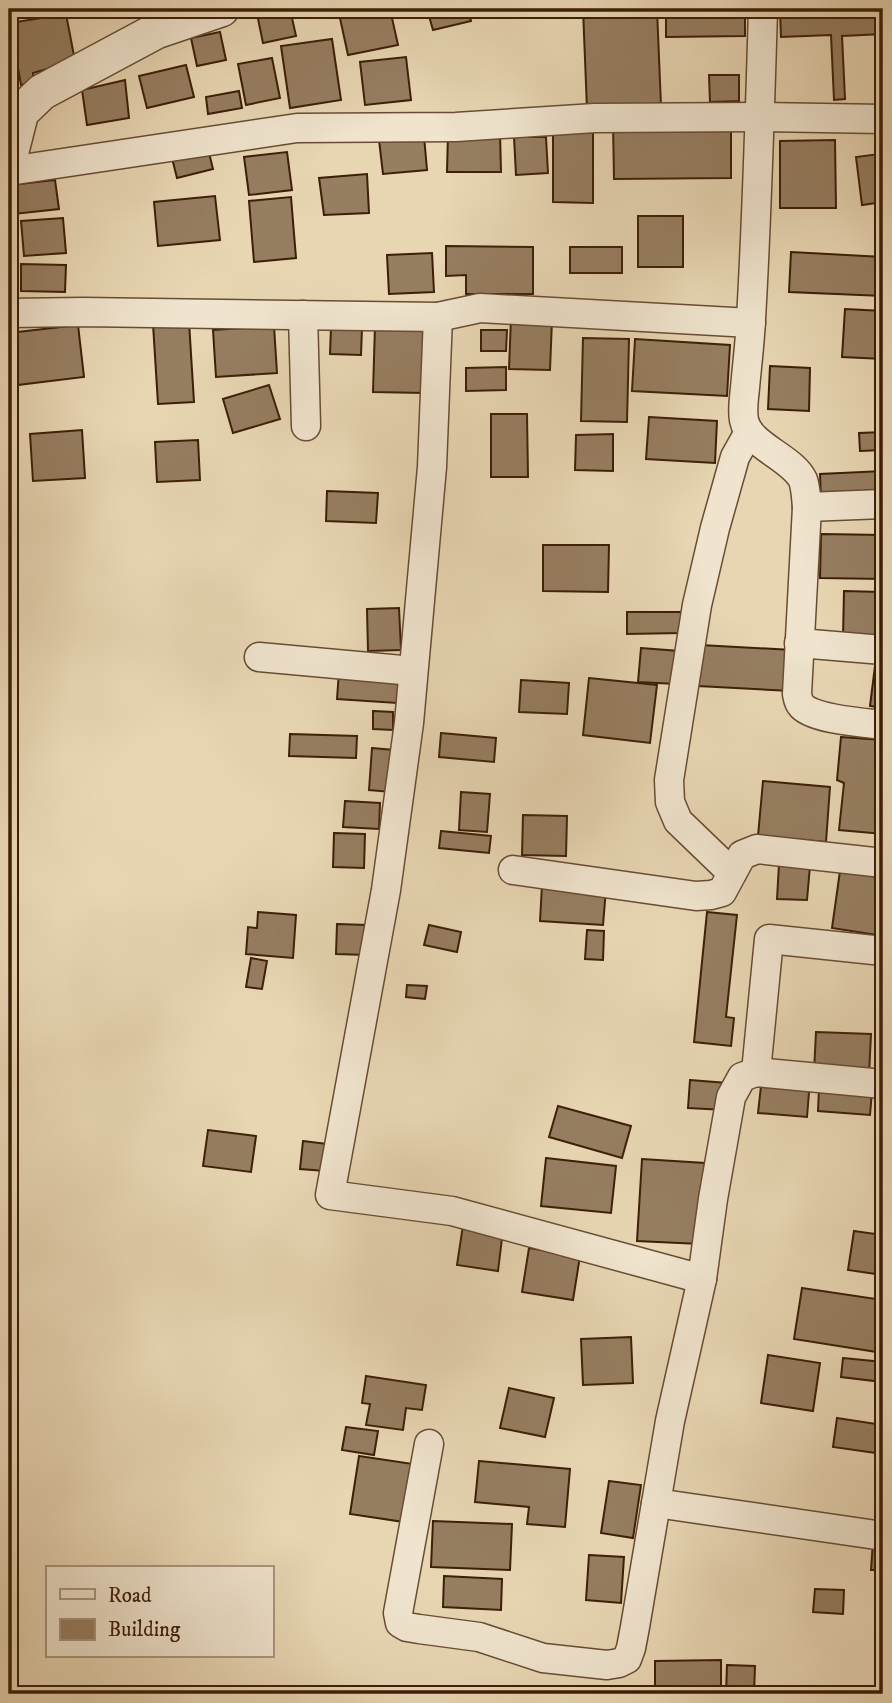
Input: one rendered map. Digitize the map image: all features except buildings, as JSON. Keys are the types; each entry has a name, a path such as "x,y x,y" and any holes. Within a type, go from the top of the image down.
{"street":[{"path":"9,159 15,112 42,92 154,20 221,9"},
{"path":"762,9 760,117 744,422 768,450 795,469 806,490 797,694 801,706 824,717 883,725"},
{"path":"9,171 297,128 456,127 595,118 883,119"},
{"path":"9,313 438,317 480,308 751,323"},
{"path":"303,315 306,426"},
{"path":"438,317 432,467 409,723 386,890 330,1195 452,1211 702,1279"},
{"path":"732,873 678,821 670,802 668,780 697,605 712,541 734,457 750,432"},
{"path":"807,507 883,503"},
{"path":"799,643 883,650"},
{"path":"259,657 413,671"},
{"path":"513,870 696,896 722,892 742,855 757,849 883,863"},
{"path":"756,1072 769,939 883,951"},
{"path":"429,1444 398,1613 400,1623 407,1627 478,1637 552,1660 607,1665 627,1658 631,1648 670,1421 702,1279 731,1097 742,1077 756,1072 883,1084"},
{"path":"656,1503 883,1536"}]}
